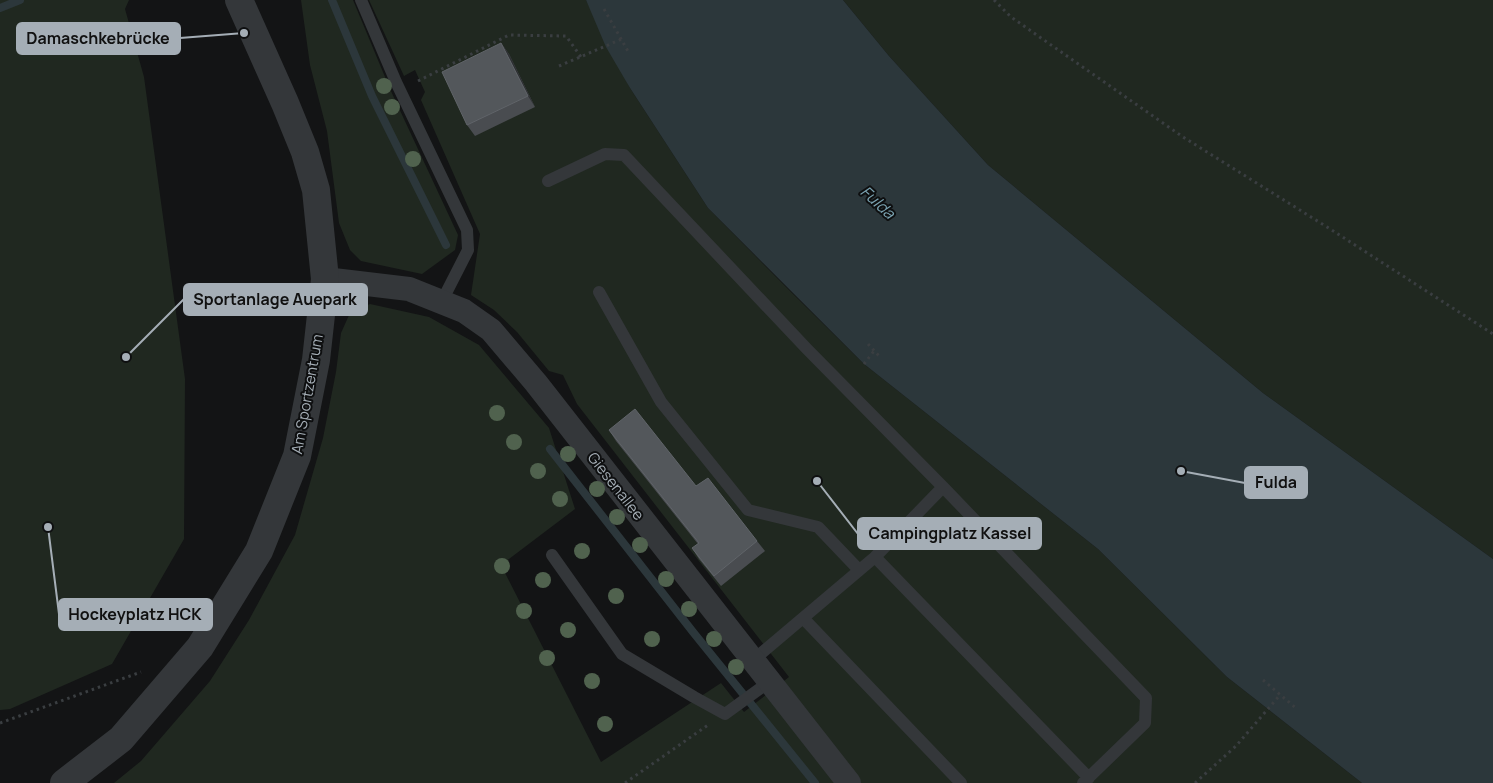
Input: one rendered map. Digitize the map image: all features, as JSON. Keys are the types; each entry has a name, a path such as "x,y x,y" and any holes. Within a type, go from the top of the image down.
{"street":[{"name":"Am Sportzentrum","path":"64,783 121,740 200,647 259,551 297,456 316,360 325,279 316,190 305,152 239,0"},
{"name":"Giesenallee","path":"325,279 409,289 464,311 490,330 531,377 752,661 763,687 849,783"}],"lane":[{"path":"361,0 400,91 467,230 468,250 442,301"},
{"path":"548,181 605,154 624,155 807,349 1146,698 1146,723 1086,780 876,557"},
{"path":"599,292 661,402 748,510 818,527 860,570"},
{"path":"752,661 876,557 943,487"},
{"path":"552,555 622,654 724,714 763,687"},
{"path":"802,618 961,783"}],"path":[{"path":"994,0 1011,17 1183,137 1493,334"},
{"path":"604,9 629,53"},
{"path":"400,91 509,35 566,36 581,57"},
{"path":"559,66 622,39"},
{"path":"868,344 880,357"},
{"path":"864,364 874,350"},
{"path":"0,723 144,670"},
{"path":"1263,680 1298,709"},
{"path":"1195,783 1236,746 1280,695"},
{"path":"625,783 724,714"}],"shaded area":[{"path":"0,0 129,0 125,9 144,77 185,379 184,539 112,664 10,709 0,710"},
{"path":"301,0 353,0 390,89 458,235 455,250 422,274 361,261 350,250 339,223 327,131 310,65"},
{"path":"369,0 586,0 630,88 708,208 791,292 864,364 1098,549 1227,677 1362,783 114,783 141,761 210,681 249,620 295,535 323,438 336,372 341,333 350,313 370,304 429,317 479,345 549,428 575,509 501,565 601,762 721,683 744,712 789,677 577,404 563,375 549,371 517,332 494,310 471,295 480,234 421,100 425,92 415,70 404,76"},
{"path":"843,0 1493,0 1493,559 1263,393 988,165 889,56"}],"water":[{"path":"586,0 843,0 889,56 988,165 1263,393 1493,559 1493,783 1362,783 1227,677 1098,549 864,364 708,208 630,88 606,47"}],"building":[{"path":"501,43 528,96 467,125 442,72"},
{"path":"635,409 696,486 708,478 757,541 714,576 692,548 699,543 609,430"}],"waterway":[{"path":"0,8 20,0"},
{"path":"332,0 372,96 446,245"},
{"path":"550,449 693,632 815,783"}],"place":[{"name":"Damaschkebrücke","path":"244,33"},
{"name":"Sportanlage Auepark","path":"126,357"},
{"name":"Fulda","path":"1181,471"},
{"name":"Campingplatz Kassel","path":"817,481"},
{"name":"Hockeyplatz HCK","path":"48,527"}]}
